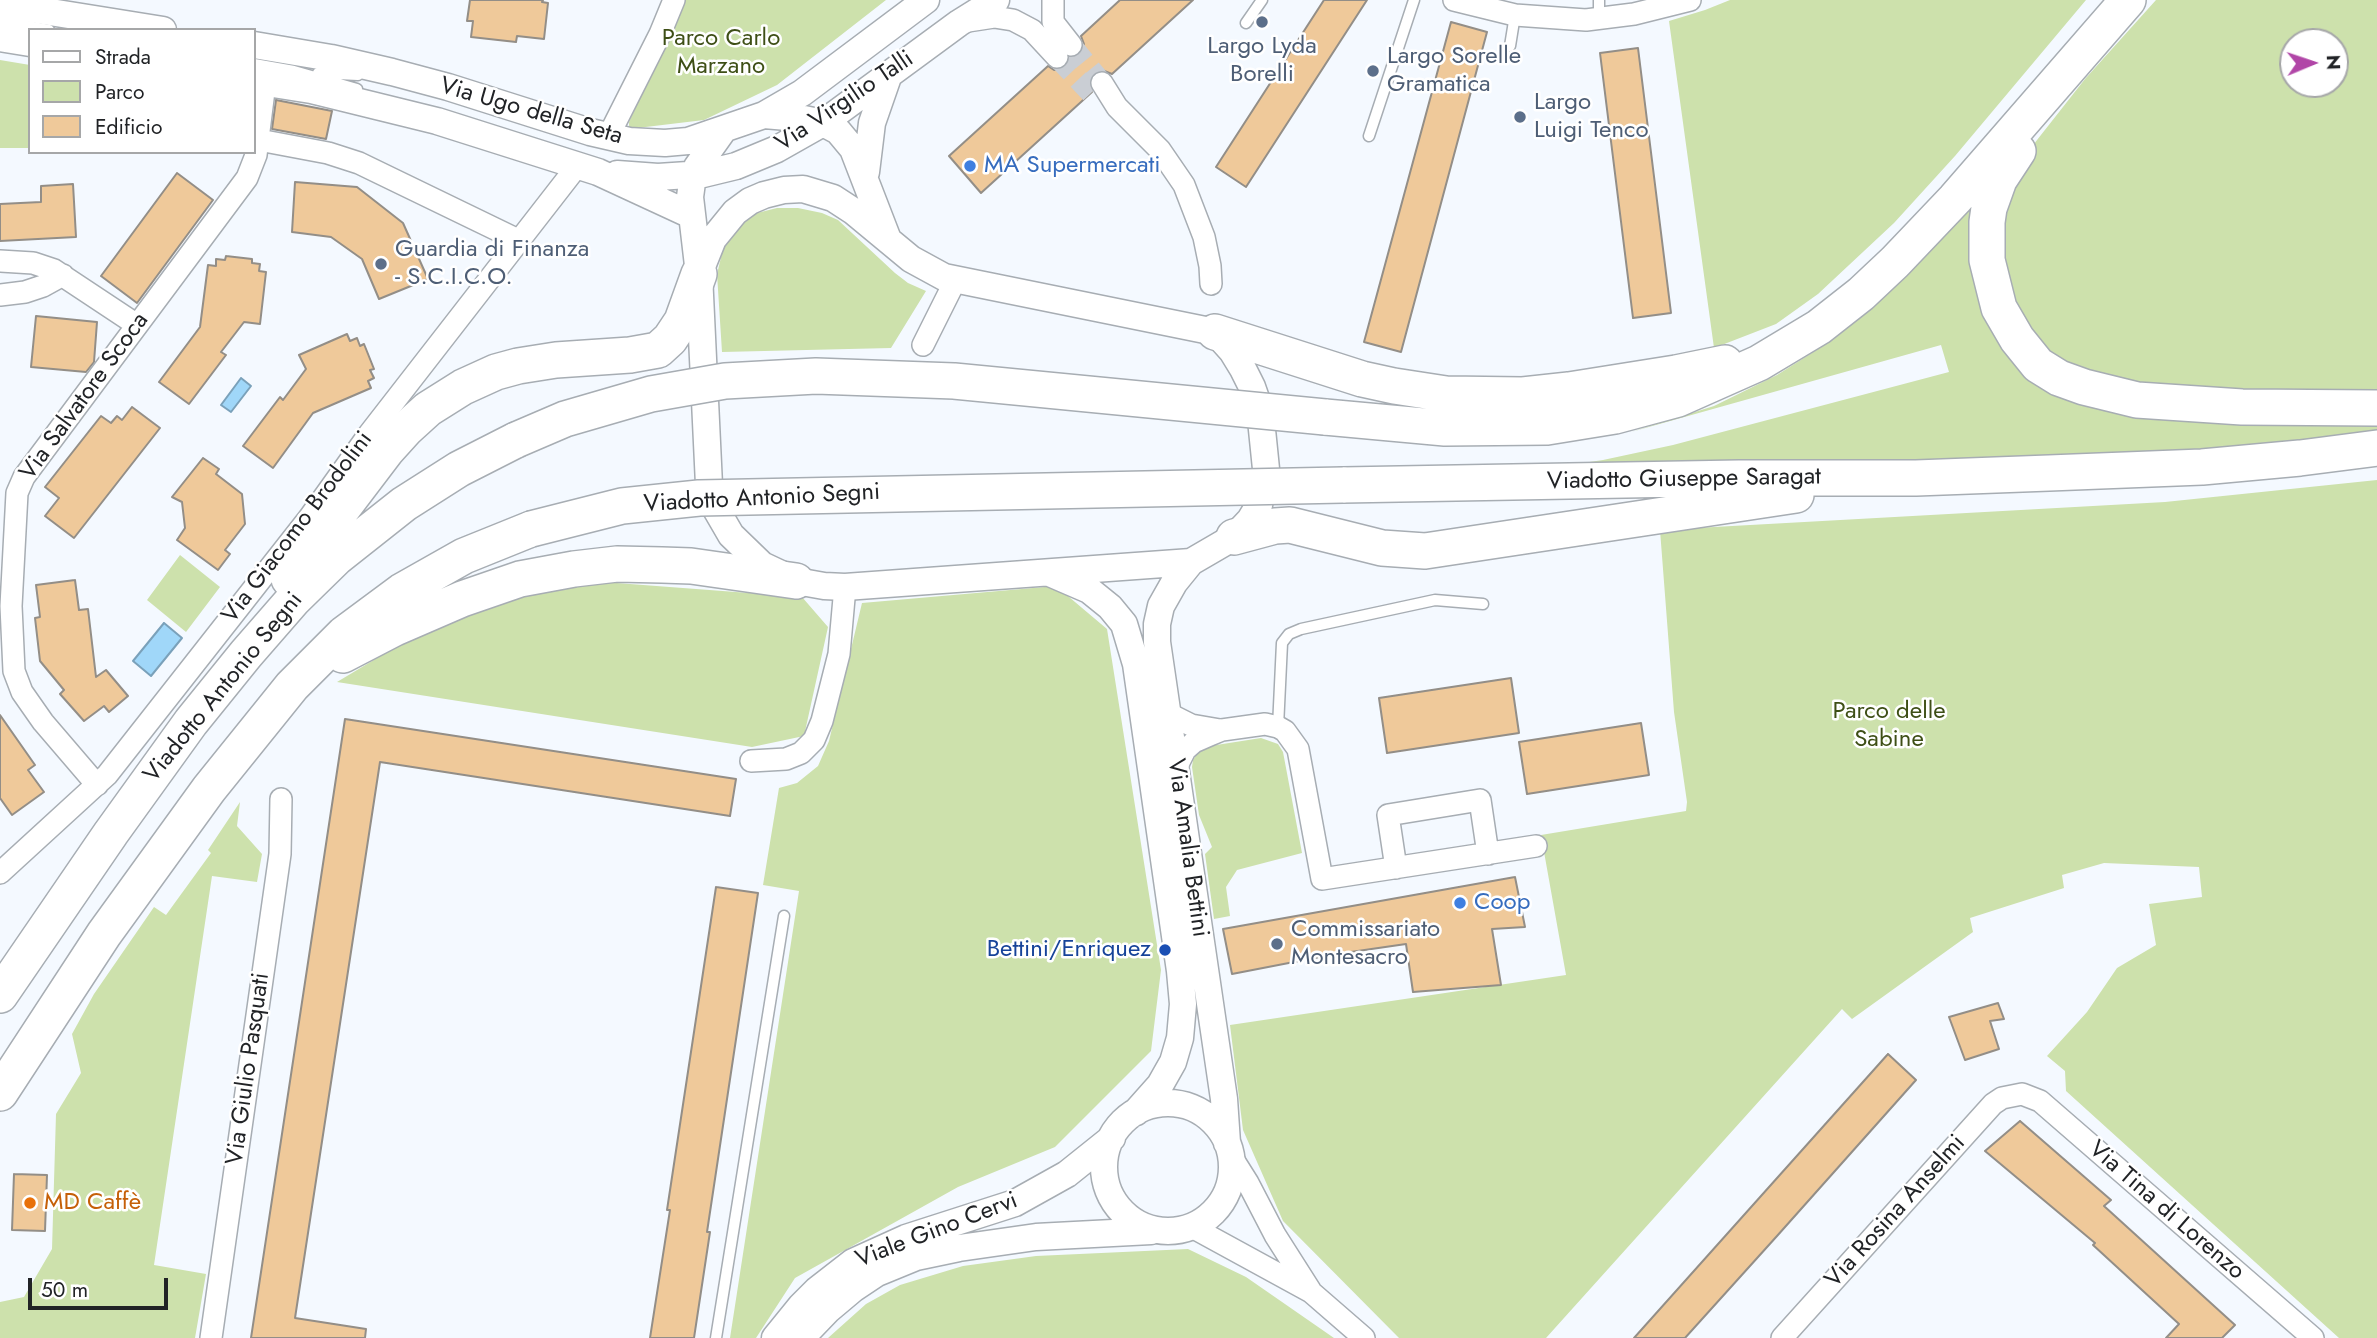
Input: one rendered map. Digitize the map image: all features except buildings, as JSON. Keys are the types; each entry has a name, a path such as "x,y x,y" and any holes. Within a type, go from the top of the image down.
{"main road":[{"path":"1215,331 1377,383 1470,395 1524,395 1569,390 1676,373 1780,351 1830,319 1895,262 1955,199 2128,0"},
{"path":"2073,62 2052,107 2006,166 1993,195 1987,222 1987,260 1999,308 2017,339 2038,365 2084,387 2137,400 2242,407 2377,408"},
{"path":"231,671 294,573 387,450 418,418 454,391 496,372 556,360 630,355 658,350 670,339 682,321 698,274"},
{"name":"Viadotto Antonio Segni","path":"0,995 119,822 231,671 293,600 337,557 429,487 478,458 565,419 635,398 725,381 853,376 954,381 1404,425 1469,429 1547,427 1615,416 1678,399 1717,383 1780,351"},
{"name":"Viadotto Giuseppe Saragat","path":"989,492 1739,478 1916,478 2202,467 2377,448"},
{"path":"1234,537 1275,526 1290,525 1382,548 1425,551 1916,478"},
{"name":"Viadotto Antonio Segni","path":"0,1093 104,934 209,789 292,686 344,634 402,591 464,556 531,528 622,506 689,498 989,492"},
{"path":"292,686 345,653 446,606 507,583 545,574 595,566 662,565 796,581"}],"street":[{"path":"608,137 660,34 674,0"},
{"name":"Via Virgilio Talli","path":"764,115 802,93 926,0"},
{"name":"Via Virgilio Talli","path":"588,168 645,177 694,175 729,168 758,158 788,144 822,123 959,23 996,0"},
{"path":"959,23 985,17 1013,20 1064,51 1053,22 1038,0"},
{"path":"1053,0 1053,22"},
{"path":"1454,0 1515,16 1561,19 1599,9 1646,12 1690,0"},
{"path":"0,4 150,28"},
{"path":"0,38 28,43"},
{"name":"Via Ugo della Seta","path":"256,45 331,58 421,80 608,137 680,143 764,115"},
{"path":"868,188 866,172 869,135 889,74"},
{"name":"Via Ugo della Seta","path":"258,76 437,121 588,168"},
{"name":"Via Salvatore Scoca","path":"97,785 43,722 22,692 14,671 11,606 17,493 24,477 247,178 259,140 258,76"},
{"path":"1097,88 1108,104 1117,107 1160,150 1184,185 1204,237 1211,284"},
{"path":"764,115 799,118 822,123 838,131 850,144 888,239"},
{"path":"698,274 706,251 726,221 750,201 776,191 803,189 825,195 843,205 921,265 955,281 1215,331 1232,351 1252,387 1261,419 1266,477 1261,499 1250,520 1234,537 1191,562 845,586 824,586 796,581 769,569 731,535 713,504 708,470 698,274 690,197 694,175 707,151 724,129"},
{"path":"259,140 328,153 359,163 520,241"},
{"path":"588,168 691,215"},
{"name":"Via Giacomo Brodolini","path":"0,873 97,785 309,518 369,434 520,241 588,168"},
{"path":"0,261 33,263 54,270 138,325"},
{"path":"0,295 43,286 63,275"},
{"path":"923,345 955,281"},
{"name":"Via Amalia Bettini","path":"1191,562 1167,593 1157,624 1157,642 1229,1149 1275,1235 1311,1292"},
{"path":"1048,573 1089,590 1110,607 1124,624 1136,664 1180,971 1183,1004 1180,1038 1173,1062 1160,1084 1111,1138 1105,1163 1106,1181 1112,1197 1134,1221 1160,1231 1192,1227 1213,1214 1225,1198 1232,1175 1229,1149 1212,1120 1188,1106 1162,1103 1136,1112"},
{"path":"751,761 786,759 801,752 814,740 822,721 839,654 845,586"},
{"path":"1167,713 1191,725 1222,730"},
{"path":"1176,773 1181,756 1189,746 1222,730 1265,724 1278,727 1289,734 1298,749 1322,879 1536,846"},
{"name":"Via Giulio Pasquati","path":"211,1338 280,854 281,799"},
{"path":"1396,868 1388,815 1480,800 1489,854"},
{"name":"Via Rosina Anselmi","path":"1782,1338 1993,1104 2016,1094"},
{"name":"Via Tina di Lorenzo","path":"2016,1094 2028,1095 2040,1101 2313,1338"},
{"name":"Viale Gino Cervi","path":"775,1338 817,1290 853,1262 906,1238 1015,1203 1067,1174 1111,1138"},
{"name":"Via Amalia Bettini","path":"1192,1227 1311,1292 1364,1338"},
{"name":"Viale Gino Cervi","path":"801,1338 853,1289 877,1273 916,1257 1036,1237 1160,1231"}],"lane":[{"path":"1246,23 1262,0"},
{"path":"1369,136 1415,0"},
{"path":"1510,46 1515,16"},
{"path":"0,21 38,28"},
{"name":"Via Ugo della Seta","path":"258,76 294,71 421,80"},
{"name":"Via Ugo della Seta","path":"294,71 352,87 437,121"},
{"path":"1278,727 1282,643 1289,634 1301,629 1434,600 1483,604"},
{"path":"716,1338 785,916"}],"green space":[{"name":"Parco Carlo Marzano","path":"685,0 886,0 777,85 704,120 629,129 629,122"},
{"path":"1730,0 2086,0 1955,156 1894,223 1818,294 1776,324 1714,348 1669,21"},
{"path":"2156,0 2377,0 2377,400 2182,399 2074,372 2032,345 1992,251 2026,154 2085,79"},
{"path":"0,60 28,65 28,148 0,148"},
{"path":"1979,199 2022,367 2377,416 2377,436 2325,445 2083,457 1556,467 1673,445 1949,372 1941,345 1631,432 1714,406 1777,375 1834,339 1877,304"},
{"path":"777,208 798,208 822,213 838,220 895,273 908,283 926,291 891,348 722,352 717,274 724,245 736,229 757,213"},
{"name":"Parco delle Sabine","path":"2377,480 2377,1338 2339,1338 2066,1091 2065,1071 2047,1056 2087,1012 2117,968 2156,945 2149,904 2202,897 2199,867 2104,863 2062,875 2064,888 1970,918 1973,932 1852,1019 1842,1009 1546,1338 1399,1338 1283,1221 1243,1130 1230,1025 1566,975 1541,835 1686,811 1674,712 1660,530 2165,502"},
{"path":"180,555 220,587 186,632 147,600"},
{"path":"577,580 802,597 828,627 804,736 752,747 337,682 444,618"},
{"path":"1056,586 1107,629 1161,970 1151,1051 1055,1147 958,1187 795,1278 756,1338 730,1338 799,891 763,885 779,788 797,783 818,766 829,741 862,603"},
{"path":"1261,738 1278,744 1283,752 1302,853 1237,870 1226,887 1230,916 1214,919 1205,854 1212,847 1199,815 1193,760 1199,751 1210,746"},
{"path":"240,802 237,826 262,854 257,882 212,876 154,1265 206,1274 195,1338 0,1338 0,1302 24,1297 52,1249 56,1114 81,1073 72,1034 94,994 154,907 166,915 211,853 208,850"},
{"path":"1188,1249 1246,1277 1334,1338 828,1338 866,1304 900,1285 963,1266 1036,1256"}],"water":[{"path":"241,378 251,386 231,412 221,405"},
{"path":"164,623 182,638 151,676 133,661"}],"tunnel":[{"path":"1071,45 1102,83"},
{"path":"1057,57 1091,93"}],"place":[{"name":"Largo Lyda Borelli","path":"1262,22"},
{"name":"Largo Sorelle Gramatica","path":"1373,71"},
{"name":"Largo Luigi Tenco","path":"1520,117"},
{"name":"MA Supermercati","path":"970,166"},
{"name":"Guardia di Finanza - S.C.I.C.O.","path":"381,264"},
{"name":"Coop","path":"1460,903"},
{"name":"Commissariato Montesacro","path":"1277,944"},
{"name":"Bettini/Enriquez","path":"1165,950"},
{"name":"MD Caffè","path":"30,1203"}]}
